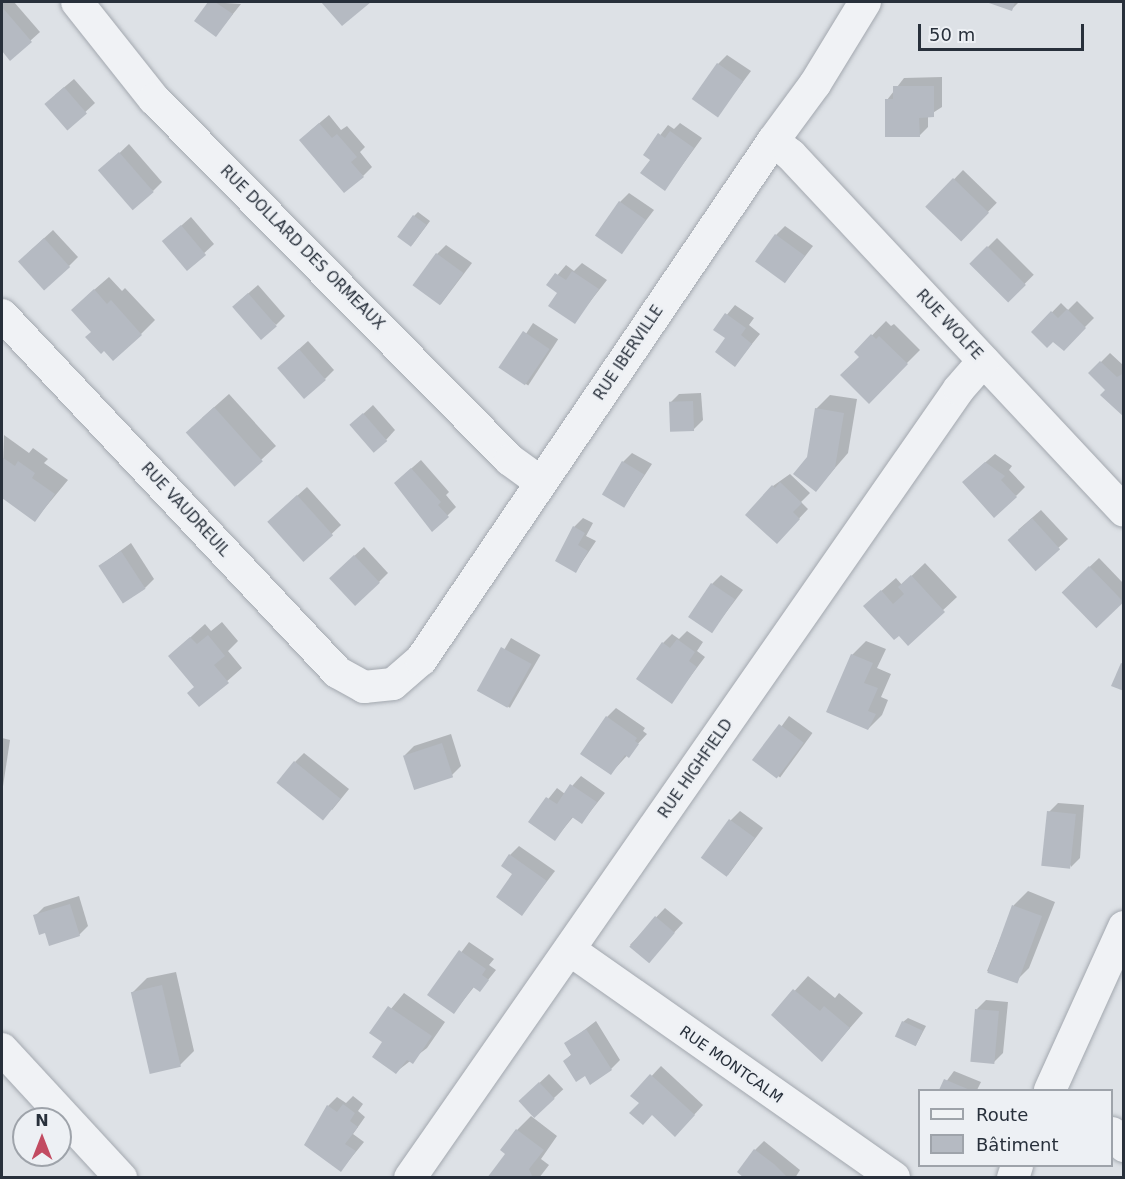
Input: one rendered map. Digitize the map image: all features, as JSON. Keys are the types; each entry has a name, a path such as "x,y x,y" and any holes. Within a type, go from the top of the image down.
{"street":[{"name":"RUE DOLLARD DES ORMEAUX","path":"78,2 154,99 510,460 540,482"},
{"name":"RUE IBERVILLE","path":"379,688 400,680 421,660 773,141 815,84 865,2"},
{"name":"RUE WOLFE","path":"773,141 791,155 1124,511"},
{"name":"RUE VAUDREUIL","path":"2,315 337,672 356,685 379,688"},
{"name":"RUE HIGHFIELD","path":"410,1178 959,389 983,362"},
{"path":"1050,1089 1124,927"},
{"name":"RUE MONTCALM","path":"570,950 894,1178"},
{"path":"2,1049 121,1178"},
{"path":"1113,1134 1124,1146"}],"building":[{"path":"208,2 215,2 233,14 216,37 194,21"},
{"path":"321,2 371,2 342,26"},
{"path":"986,2 1015,2 1012,11"},
{"path":"2,7 32,42 10,61 2,51"},
{"path":"717,63 743,81 718,117 692,99"},
{"path":"893,86 934,86 934,117 919,118 920,137 885,137 885,99 893,99"},
{"path":"64,87 87,113 67,130 44,104"},
{"path":"319,123 332,138 337,134 357,157 351,162 364,177 344,193 299,140"},
{"path":"670,131 694,148 665,191 640,173 650,160 643,155 658,133 665,138"},
{"path":"119,152 154,192 133,210 98,170"},
{"path":"953,178 989,213 961,242 925,207"},
{"path":"619,201 646,220 622,254 595,235"},
{"path":"413,215 427,225 411,247 397,237"},
{"path":"181,225 206,255 187,271 162,241"},
{"path":"775,234 805,256 785,283 755,262"},
{"path":"44,238 70,267 44,290 18,261"},
{"path":"987,246 1026,285 1008,303 969,264"},
{"path":"436,253 464,273 440,305 412,285"},
{"path":"572,271 599,289 575,324 548,306 557,293 546,285 555,273 566,280"},
{"path":"94,289 107,304 111,300 142,335 113,361 104,351 101,354 85,337 91,332 71,310"},
{"path":"248,293 277,326 261,340 232,307"},
{"path":"1067,309 1086,328 1064,351 1053,342 1047,348 1031,332 1051,311 1058,318"},
{"path":"725,313 746,328 741,335 752,344 735,367 715,352 725,338 713,330"},
{"path":"523,331 550,349 525,385 498,367"},
{"path":"871,334 876,339 879,336 908,364 869,404 840,375 859,357 854,352"},
{"path":"299,349 326,380 304,399 277,368"},
{"path":"1100,361 1117,377 1124,373 1124,417 1100,395 1105,390 1088,373"},
{"path":"693,401 694,431 670,432 669,402"},
{"path":"214,407 263,461 235,487 186,432"},
{"path":"815,408 844,413 835,468 816,492 793,474 807,457"},
{"path":"363,413 387,441 374,453 349,425"},
{"path":"2,457 15,466 18,461 35,473 32,478 55,494 35,522 2,498"},
{"path":"622,461 644,474 624,508 602,494"},
{"path":"985,462 1005,476 1001,480 1017,497 994,518 962,482"},
{"path":"411,468 441,502 438,505 449,517 432,532 394,483"},
{"path":"780,482 802,503 793,512 800,519 777,544 745,515 772,485 775,488"},
{"path":"297,495 333,535 303,562 267,522"},
{"path":"1032,518 1060,549 1036,571 1007,540"},
{"path":"573,526 585,533 578,545 588,551 576,573 555,561"},
{"path":"121,551 146,589 123,603 98,566"},
{"path":"354,555 380,583 355,606 329,578"},
{"path":"1089,566 1124,602 1096,628 1062,592"},
{"path":"911,575 945,612 908,646 899,636 894,640 863,606 881,590 893,604 904,594 898,587"},
{"path":"711,583 735,599 712,633 688,617"},
{"path":"208,635 225,656 214,665 229,683 199,707 187,693 194,687 168,656 190,637 197,644"},
{"path":"677,639 695,652 689,661 697,667 672,704 636,679 662,642 670,648"},
{"path":"501,647 532,664 507,708 477,691"},
{"path":"851,654 873,663 864,683 878,688 868,711 876,714 868,730 826,712"},
{"path":"1121,663 1124,664 1124,691 1111,686"},
{"path":"606,716 637,738 635,741 639,744 629,758 625,755 611,775 580,754"},
{"path":"779,724 804,743 777,779 752,760"},
{"path":"442,743 453,777 414,790 403,756"},
{"path":"294,761 341,799 323,821 276,783"},
{"path":"570,784 597,802 582,824 572,817 555,841 528,822 546,797 557,804"},
{"path":"1047,811 1076,814 1070,869 1041,866"},
{"path":"729,819 755,838 727,877 701,858"},
{"path":"509,854 547,881 522,916 496,897 512,874 501,866"},
{"path":"70,904 80,936 49,946 45,933 39,935 33,915"},
{"path":"1012,905 1042,916 1017,984 987,973"},
{"path":"655,916 675,933 649,963 629,947"},
{"path":"459,950 486,969 482,975 489,980 480,992 473,987 454,1014 427,995"},
{"path":"162,985 181,1067 150,1074 131,992"},
{"path":"793,989 820,1011 824,1006 850,1028 822,1062 771,1015"},
{"path":"388,1006 432,1036 413,1064 407,1060 396,1074 372,1057 382,1042 369,1033"},
{"path":"975,1009 999,1011 994,1064 970,1062"},
{"path":"902,1021 923,1031 916,1046 895,1036"},
{"path":"586,1029 612,1070 590,1085 585,1076 576,1082 563,1061 571,1055 564,1043"},
{"path":"650,1074 695,1115 675,1137 652,1115 643,1125 629,1113 639,1103 630,1096"},
{"path":"944,1079 968,1089 939,1089"},
{"path":"539,1082 555,1099 534,1118 519,1101"},
{"path":"343,1104 355,1113 350,1121 358,1127 345,1144 356,1151 341,1172 304,1145 327,1105 337,1112"},
{"path":"516,1129 544,1150 529,1169 533,1178 487,1178 505,1154 500,1150"},
{"path":"754,1149 788,1178 744,1178 737,1172"}]}
